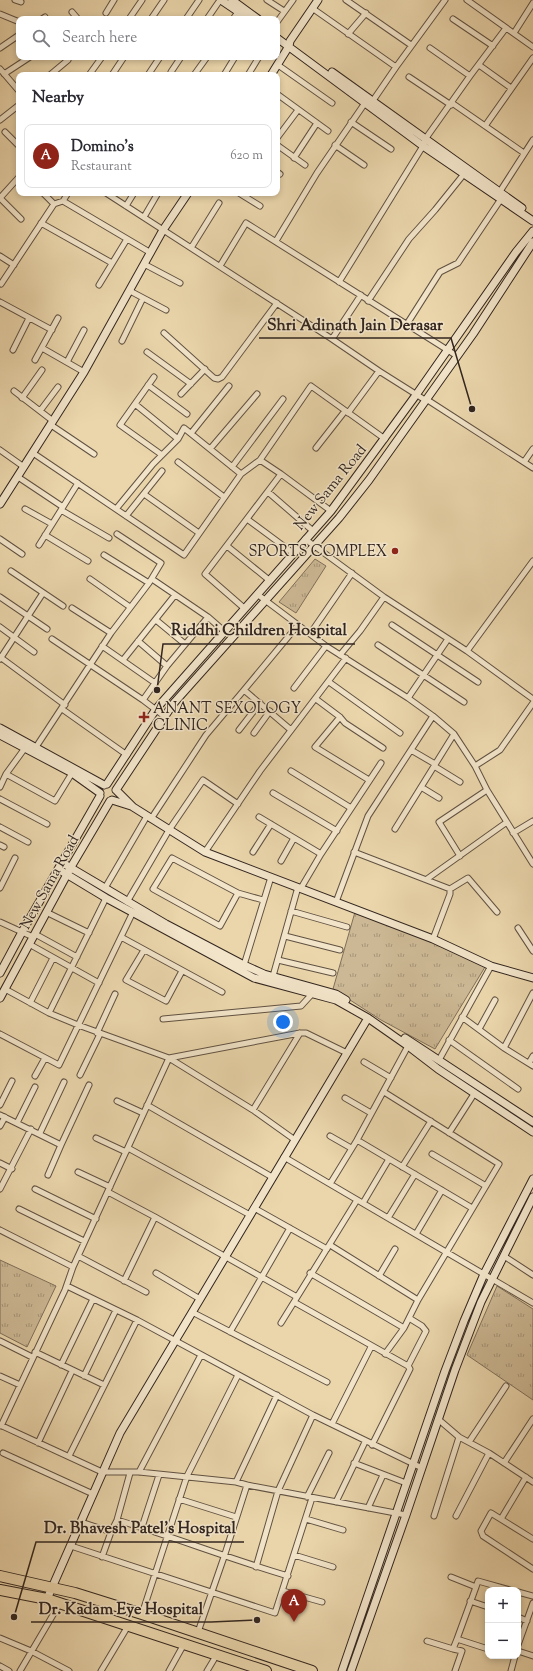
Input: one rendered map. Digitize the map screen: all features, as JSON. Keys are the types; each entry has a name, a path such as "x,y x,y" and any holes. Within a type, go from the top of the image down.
{"highway":[{"path":"0,1576 51,1587 142,1614 312,1671"},
{"path":"0,1590 60,1603 184,1643 216,1656 266,1671"}],"street":[{"path":"15,0 21,2"},
{"path":"106,13 114,0"},
{"path":"131,16 142,0"},
{"path":"153,16 164,0"},
{"path":"188,16 199,0"},
{"path":"209,16 220,0 244,16"},
{"path":"232,0 254,16"},
{"path":"267,0 284,11"},
{"path":"280,17 293,0"},
{"path":"273,72 317,0"},
{"path":"346,0 411,46"},
{"path":"276,241 317,173 351,122 396,67 445,0"},
{"path":"467,0 533,47"},
{"path":"514,33 533,3"},
{"path":"312,8 396,67"},
{"path":"72,12 75,16"},
{"path":"235,16 238,12"},
{"path":"348,34 366,13"},
{"path":"0,14 16,21"},
{"path":"452,19 493,46"},
{"path":"340,282 425,142 470,76 506,28"},
{"path":"280,35 289,44 533,221"},
{"path":"0,48 16,37"},
{"path":"280,40 289,44"},
{"path":"430,48 470,76"},
{"path":"484,126 533,58"},
{"path":"16,87 2,71 24,60"},
{"path":"54,72 68,60"},
{"path":"91,72 100,60"},
{"path":"114,72 122,60"},
{"path":"150,72 158,60"},
{"path":"171,72 179,60"},
{"path":"196,72 204,60"},
{"path":"226,72 233,60"},
{"path":"250,72 257,60"},
{"path":"479,64 511,88"},
{"path":"278,65 332,103"},
{"path":"409,77 524,153"},
{"path":"280,97 328,130"},
{"path":"0,120 16,107"},
{"path":"280,134 298,110"},
{"path":"351,122 391,149"},
{"path":"294,158 317,123"},
{"path":"6,132 16,143"},
{"path":"407,324 440,272 458,263 533,140"},
{"path":"425,142 464,174 533,215"},
{"path":"335,145 364,165"},
{"path":"280,147 305,165"},
{"path":"368,301 409,239 464,174"},
{"path":"16,180 0,198 20,219"},
{"path":"46,196 54,204"},
{"path":"1,284 54,204 63,201 66,196"},
{"path":"111,196 416,395 533,468"},
{"path":"126,206 132,196"},
{"path":"144,218 156,196"},
{"path":"0,504 84,372 163,230 186,196"},
{"path":"244,196 260,206"},
{"path":"63,201 150,253"},
{"path":"191,248 219,203"},
{"path":"41,223 112,263"},
{"path":"220,266 246,223 457,356"},
{"path":"520,254 533,231"},
{"path":"99,285 127,239"},
{"path":"520,254 533,242"},
{"name":"New Sama Road","path":"106,785 156,709 331,511 520,254"},
{"name":"New Sama Road","path":"117,790 173,704 314,546 369,480 457,356 520,254"},
{"path":"0,256 14,265"},
{"path":"144,264 180,283"},
{"path":"130,291 166,310"},
{"path":"332,339 361,296"},
{"path":"122,341 143,298"},
{"path":"0,302 52,330"},
{"path":"164,333 214,378 218,379 222,377 277,303"},
{"path":"13,350 29,318"},
{"path":"35,360 58,318"},
{"path":"67,362 84,330"},
{"path":"42,348 84,372"},
{"path":"147,352 190,384"},
{"path":"181,394 205,369"},
{"path":"22,398 42,370"},
{"path":"316,448 379,371"},
{"path":"154,377 120,425 162,455"},
{"path":"148,385 187,414"},
{"path":"192,432 229,386"},
{"path":"33,453 184,555 241,474 260,460 311,386 385,439"},
{"path":"40,411 58,387"},
{"path":"14,392 40,411 52,423 94,454"},
{"path":"210,448 257,394"},
{"path":"232,467 283,399"},
{"path":"135,404 178,439"},
{"path":"116,509 162,455 178,439 184,428 192,432 241,474"},
{"path":"524,462 533,449"},
{"path":"0,450 24,467"},
{"path":"260,460 331,511"},
{"path":"178,462 224,497"},
{"path":"126,516 162,471"},
{"path":"244,608 205,574 281,474"},
{"path":"18,477 62,508 109,538"},
{"path":"39,545 78,483"},
{"path":"268,492 313,531"},
{"path":"144,494 199,533"},
{"path":"25,509 52,524"},
{"path":"247,519 293,553"},
{"path":"36,747 111,632 150,581 161,563 117,534"},
{"path":"45,535 88,561"},
{"path":"0,539 22,554"},
{"path":"305,539 384,597 467,651 533,699"},
{"path":"227,546 269,580"},
{"path":"104,555 175,595 208,617 224,631"},
{"path":"467,651 533,561"},
{"path":"11,571 63,606"},
{"path":"310,634 352,573"},
{"path":"90,580 130,607"},
{"path":"43,593 0,658 127,754"},
{"path":"257,594 326,646 408,698 433,716 454,734 476,766 487,790 533,864"},
{"path":"123,660 175,595"},
{"path":"0,597 47,629"},
{"path":"340,655 360,631 384,597"},
{"path":"72,608 111,632"},
{"path":"143,700 167,666 208,617"},
{"path":"156,620 185,644"},
{"path":"105,888 149,818 206,735 298,625"},
{"path":"392,625 478,682"},
{"path":"0,627 34,652"},
{"path":"52,639 143,700 164,716"},
{"path":"408,698 448,639"},
{"path":"138,641 167,666"},
{"path":"378,645 464,702"},
{"path":"102,646 155,683"},
{"path":"294,688 326,646"},
{"path":"205,852 260,771 346,658"},
{"path":"329,682 400,733"},
{"path":"244,690 291,730"},
{"path":"316,699 340,717 344,723 383,748"},
{"path":"239,730 260,703"},
{"path":"476,766 500,750 533,703"},
{"path":"254,733 270,711"},
{"path":"336,902 368,816 433,716"},
{"path":"340,717 315,747 369,780"},
{"path":"0,728 106,785 113,786 133,807 205,852 433,939 491,966 533,978"},
{"path":"395,829 454,734"},
{"path":"0,735 72,773 100,794 104,800 133,807"},
{"path":"0,785 25,748"},
{"path":"411,750 460,782"},
{"path":"273,976 291,910 299,888 381,763"},
{"path":"291,771 351,808"},
{"path":"6,774 55,800 72,773"},
{"path":"127,902 169,830 203,780 238,804"},
{"path":"100,794 106,785"},
{"path":"421,787 439,798"},
{"path":"111,801 116,796 117,790"},
{"path":"460,856 439,822 487,790"},
{"path":"273,793 337,831"},
{"name":"New Sama Road","path":"0,974 100,794"},
{"path":"0,799 47,824"},
{"name":"New Sama Road","path":"0,998 70,867 111,801"},
{"path":"259,817 321,854"},
{"path":"513,833 533,821"},
{"path":"427,879 506,822"},
{"path":"254,852 271,824"},
{"path":"0,827 28,842"},
{"path":"281,861 294,838"},
{"path":"354,852 450,889"},
{"path":"0,888 2,881 15,858"},
{"path":"238,893 220,926 153,890 172,858 238,893 263,900"},
{"path":"60,866 70,867 127,902 244,965 273,976 336,994 533,1122"},
{"path":"60,866 67,874 106,898 254,978 336,1000 368,1018 474,1094 533,1132"},
{"path":"244,965 271,877"},
{"path":"450,889 468,878 497,912"},
{"path":"433,939 450,894 450,889"},
{"path":"49,1013 106,898"},
{"path":"291,910 347,927"},
{"path":"46,912 89,933"},
{"path":"0,1034 59,1065 133,912"},
{"path":"0,922 32,938 77,957"},
{"path":"518,928 533,951"},
{"path":"285,936 340,950"},
{"path":"121,937 222,992"},
{"path":"32,938 53,958 99,983"},
{"path":"144,950 126,980 166,1001 182,971"},
{"path":"30,1003 53,958"},
{"path":"278,960 333,973"},
{"path":"439,1060 491,966"},
{"path":"5,989 49,1013 168,1058 253,1110 295,1140"},
{"path":"504,1048 533,993"},
{"path":"80,1075 115,994"},
{"path":"163,1019 301,1006 312,994"},
{"path":"479,1029 495,1000"},
{"path":"462,1017 504,1048 531,1065 533,1056"},
{"path":"46,1599 71,1546 120,1433 368,1018"},
{"path":"168,1058 300,1033 306,1033 347,1053"},
{"path":"253,1110 300,1033"},
{"path":"449,1040 518,1089"},
{"path":"330,1184 384,1092 408,1046"},
{"path":"35,1076 44,1058"},
{"path":"168,1058 96,1219 84,1241 66,1286 20,1386 0,1425 102,1472 139,1472 236,1482 247,1486 406,1515"},
{"path":"364,1062 391,1078"},
{"path":"0,1105 12,1081"},
{"path":"40,1133 64,1082"},
{"path":"48,1175 89,1085"},
{"path":"17,1123 35,1088"},
{"path":"384,1092 499,1164 418,1300 404,1328 385,1354"},
{"path":"449,1133 474,1094"},
{"path":"345,1098 371,1114"},
{"path":"117,1101 143,1113"},
{"path":"147,1105 272,1177"},
{"path":"0,1126 2,1116 32,1129 61,1145"},
{"path":"402,1167 430,1121"},
{"path":"0,1189 32,1129"},
{"path":"330,1136 352,1148"},
{"path":"96,1138 127,1150 250,1215"},
{"path":"356,1140 472,1208"},
{"path":"432,1154 486,1186"},
{"path":"284,1157 533,1303"},
{"path":"363,1203 389,1159"},
{"path":"0,1163 12,1169"},
{"path":"78,1172 297,1297"},
{"path":"388,1218 415,1174"},
{"path":"342,1671 448,1364 484,1274 533,1179"},
{"path":"35,1189 96,1219"},
{"path":"416,1234 442,1190"},
{"path":"351,1671 455,1370 481,1302 533,1197"},
{"path":"282,1323 310,1273 357,1200"},
{"path":"254,1208 328,1247 418,1300"},
{"path":"19,1209 84,1241"},
{"path":"124,1281 156,1217"},
{"path":"230,1332 290,1228"},
{"path":"0,1230 73,1266"},
{"path":"379,1276 395,1249"},
{"path":"78,1256 146,1292"},
{"path":"504,1256 533,1275"},
{"path":"156,1273 200,1299"},
{"path":"310,1273 404,1328"},
{"path":"66,1286 137,1320 365,1442 422,1468"},
{"path":"61,1365 93,1299"},
{"path":"294,1302 371,1347 408,1366"},
{"path":"84,1376 116,1310"},
{"path":"192,1312 327,1382"},
{"path":"372,1445 410,1369 408,1366 426,1331 422,1326 409,1318"},
{"path":"69,1456 137,1320"},
{"path":"0,1341 61,1365 104,1385"},
{"path":"332,1424 371,1347"},
{"path":"139,1472 201,1355"},
{"path":"38,1443 72,1371"},
{"path":"142,1614 166,1536 187,1476 238,1375"},
{"path":"0,1376 20,1386"},
{"path":"469,1442 506,1386"},
{"path":"236,1482 277,1395"},
{"path":"256,1567 278,1491 313,1415"},
{"path":"438,1419 459,1437 489,1453 533,1482"},
{"path":"504,1463 532,1421"},
{"path":"434,1516 459,1437"},
{"path":"336,1502 365,1442"},
{"path":"3,1453 93,1494"},
{"path":"71,1546 275,1613 306,1518 309,1498 329,1453"},
{"path":"456,1516 489,1453"},
{"path":"354,1463 406,1483"},
{"path":"102,1557 110,1532 117,1520 130,1473"},
{"path":"142,1528 159,1475"},
{"path":"368,1508 383,1475"},
{"path":"501,1519 526,1477"},
{"path":"198,1632 247,1486"},
{"path":"179,1499 236,1517"},
{"path":"533,1539 491,1513 481,1531 481,1535 533,1569"},
{"path":"306,1518 343,1530"},
{"path":"117,1520 224,1557 288,1576"},
{"path":"81,1522 110,1532"},
{"path":"294,1555 333,1567"},
{"path":"451,1577 476,1587"},
{"path":"453,1649 478,1581 499,1587"},
{"path":"283,1591 322,1602"},
{"path":"521,1593 533,1596"},
{"path":"470,1601 485,1606"},
{"path":"20,1671 60,1603"},
{"path":"521,1637 527,1620 531,1614 533,1603"},
{"path":"521,1618 527,1620"},
{"path":"101,1671 128,1626"},
{"path":"0,1638 31,1651 69,1671"},
{"path":"457,1639 485,1648"},
{"path":"427,1641 462,1652 455,1671"},
{"path":"168,1671 184,1643"},
{"path":"521,1652 533,1656"},
{"path":"207,1671 216,1656"},
{"path":"511,1671 513,1659"},
{"path":"0,1666 9,1671"}],"green space":[{"path":"315,559 326,566 296,613 279,602"},
{"path":"355,912 420,937 485,967 435,1049 381,1020 333,989"},
{"path":"0,1260 56,1286 27,1347 0,1333"},
{"path":"497,1286 533,1309 533,1400 467,1355"}],"place":[{"name":"Shri Adinath Jain Derasar","path":"472,409"},
{"name":"SPORTS COMPLEX","path":"395,551"},
{"name":"Riddhi Children Hospital","path":"157,690"},
{"name":"ANANT SEXOLOGY CLINIC","path":"144,717"},
{"name":"Dr. Bhavesh Patel's Hospital","path":"14,1617"},
{"name":"Dr. Kadam Eye Hospital","path":"257,1620"},
{"name":"Domino's","path":"294,1622"}]}
